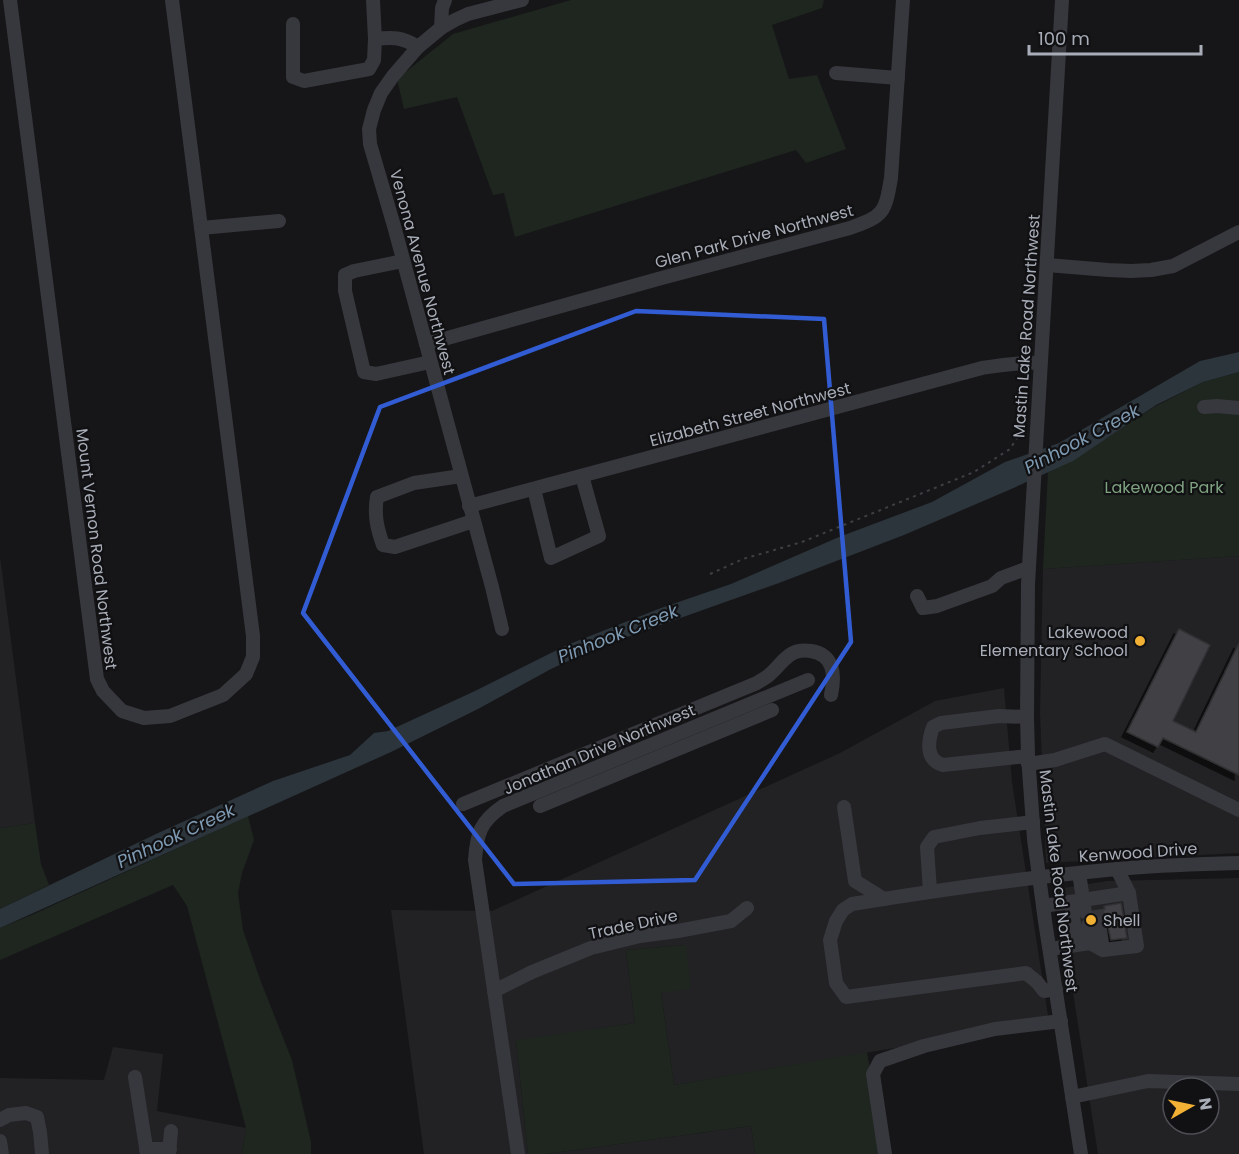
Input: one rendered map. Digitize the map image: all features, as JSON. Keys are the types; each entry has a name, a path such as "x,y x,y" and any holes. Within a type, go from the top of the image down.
{"street":[{"name":"Mount Vernon Road Northwest","path":"10,0 97,679 103,692 122,711 144,718 170,716 223,695 246,674 253,657 253,636 172,0"},
{"path":"293,24 293,77 304,81 369,69 374,60 373,0"},
{"path":"441,28 442,8 445,0"},
{"name":"Venona Avenue Northwest","path":"502,629 370,144 369,129 381,93 418,47 441,28 468,14 522,0"},
{"name":"Glen Park Drive Northwest","path":"426,344 850,228 881,214 888,200 891,178 903,0"},
{"name":"Mastin Lake Road Northwest","path":"1062,0 1028,567 1027,717 1028,760 1039,877 1081,1154"},
{"path":"375,39 391,37 405,39 418,47"},
{"path":"836,73 898,78"},
{"path":"201,228 279,221"},
{"path":"1047,265 1108,270 1150,270 1173,266 1239,232"},
{"path":"403,261 345,275 345,291 364,372 376,374 430,362"},
{"name":"Elizabeth Street Northwest","path":"469,506 982,368 1010,363 1040,363"},
{"path":"1204,407 1239,408"},
{"path":"461,476 414,483 377,497 375,510 377,527 383,545 395,547 473,521"},
{"path":"534,489 550,558 599,536 582,476"},
{"path":"917,596 923,608 937,606 992,586 1001,578 1028,567"},
{"path":"464,804 747,687 769,675 782,660 796,651 818,652 827,658 833,670 834,684 831,696"},
{"name":"Jonathan Drive Northwest","path":"518,1154 475,860 482,826 490,815 503,806 551,794 722,723 762,709 808,680"},
{"path":"747,687 762,709"},
{"path":"713,701 722,723"},
{"path":"678,715 687,738"},
{"path":"1027,717 999,716 941,723 933,727 929,738 931,757 935,763 943,765 1054,760 1106,744 1239,810"},
{"path":"646,728 655,751"},
{"path":"610,743 620,766"},
{"path":"577,757 586,779"},
{"path":"540,806 551,794 542,771"},
{"path":"844,807 855,880 884,899"},
{"path":"930,891 927,847 933,837 980,828 1033,822"},
{"name":"Kenwood Drive","path":"1056,988 1044,991 1026,973 846,998 836,983 830,940 836,921 843,910 852,904 1039,877 1117,869 1239,863"},
{"path":"1050,949 1083,944 1103,950 1137,946 1129,893 1117,869"},
{"path":"1079,873 1088,910 1103,950"},
{"path":"1043,906 1088,910 1129,893"},
{"name":"Trade Drive","path":"494,991 532,972 591,948 640,936 731,921 747,908"},
{"path":"1083,944 1088,910"},
{"path":"1083,944 1088,910"},
{"path":"885,1154 873,1074 880,1061 924,1046 995,1029 1061,1021"},
{"path":"135,1077 146,1151 170,1151 171,1131"},
{"path":"1072,1097 1148,1081 1239,1084"},
{"path":"0,1120 9,1115 27,1113 36,1117 42,1154"},
{"path":"0,1141 2,1154"}],"path":[{"path":"710,574 743,559 802,542 974,472 1010,449 1017,438 1036,437"}],"highlighted area":[{"path":"636,311 824,319 851,642 695,880 514,884 303,613 380,407"}],"shaded area":[{"name":"Lakewood Elementary School","path":"1239,556 1239,853 1046,863 1040,713 1043,569"},
{"path":"0,557 35,823 0,828"},
{"path":"1004,688 1012,782 1049,1022 674,1085 661,992 686,945 626,950 635,1023 516,1041 528,1154 424,1154 391,910 492,911 840,753 935,701"},
{"path":"1239,878 1239,1154 1098,1154 1057,889 1107,881"},
{"path":"113,1047 163,1054 157,1111 246,1128 242,1154 0,1154 0,1078 104,1080"},
{"path":"751,1126 755,1154 546,1154"}],"green space":[{"path":"571,0 824,0 822,8 772,25 789,79 817,75 846,149 806,163 796,150 515,237 504,193 493,195 457,97 404,109 397,79 453,34"},
{"name":"Lakewood Park","path":"1239,372 1239,556 1043,569 1048,472 1070,462 1154,407 1203,382"},
{"path":"248,816 254,840 242,873 238,893 243,930 292,1060 311,1142 311,1154 242,1154 246,1128 187,906 173,885 0,960 0,928"},
{"path":"35,823 41,864 49,885 0,909 0,828"},
{"path":"686,945 691,989 661,993 674,1085 867,1052 884,1154 755,1154 751,1126 546,1154 528,1154 516,1040 635,1023 626,950"}],"water":[{"name":"Pinhook Creek","path":"1239,352 1239,372 1203,382 1156,405 1073,461 904,535 779,583 596,648 391,752 0,928 0,909 156,834 273,781 350,755 374,733 388,731 567,645 661,608 731,584 839,537 932,502 1005,462 1059,443 1200,361"}],"building":[{"path":"1179,629 1210,645 1173,721 1196,732 1239,643 1239,775 1163,738 1158,747 1127,732"},
{"path":"1121,903 1127,938 1111,940 1106,918 1098,914 1092,917 1094,911 1105,909 1104,906"}],"tunnel":[{"path":"1097,910 1099,923"}],"place":[{"name":"Lakewood Elementary School","path":"1140,641"},
{"name":"Shell","path":"1091,920"}]}
